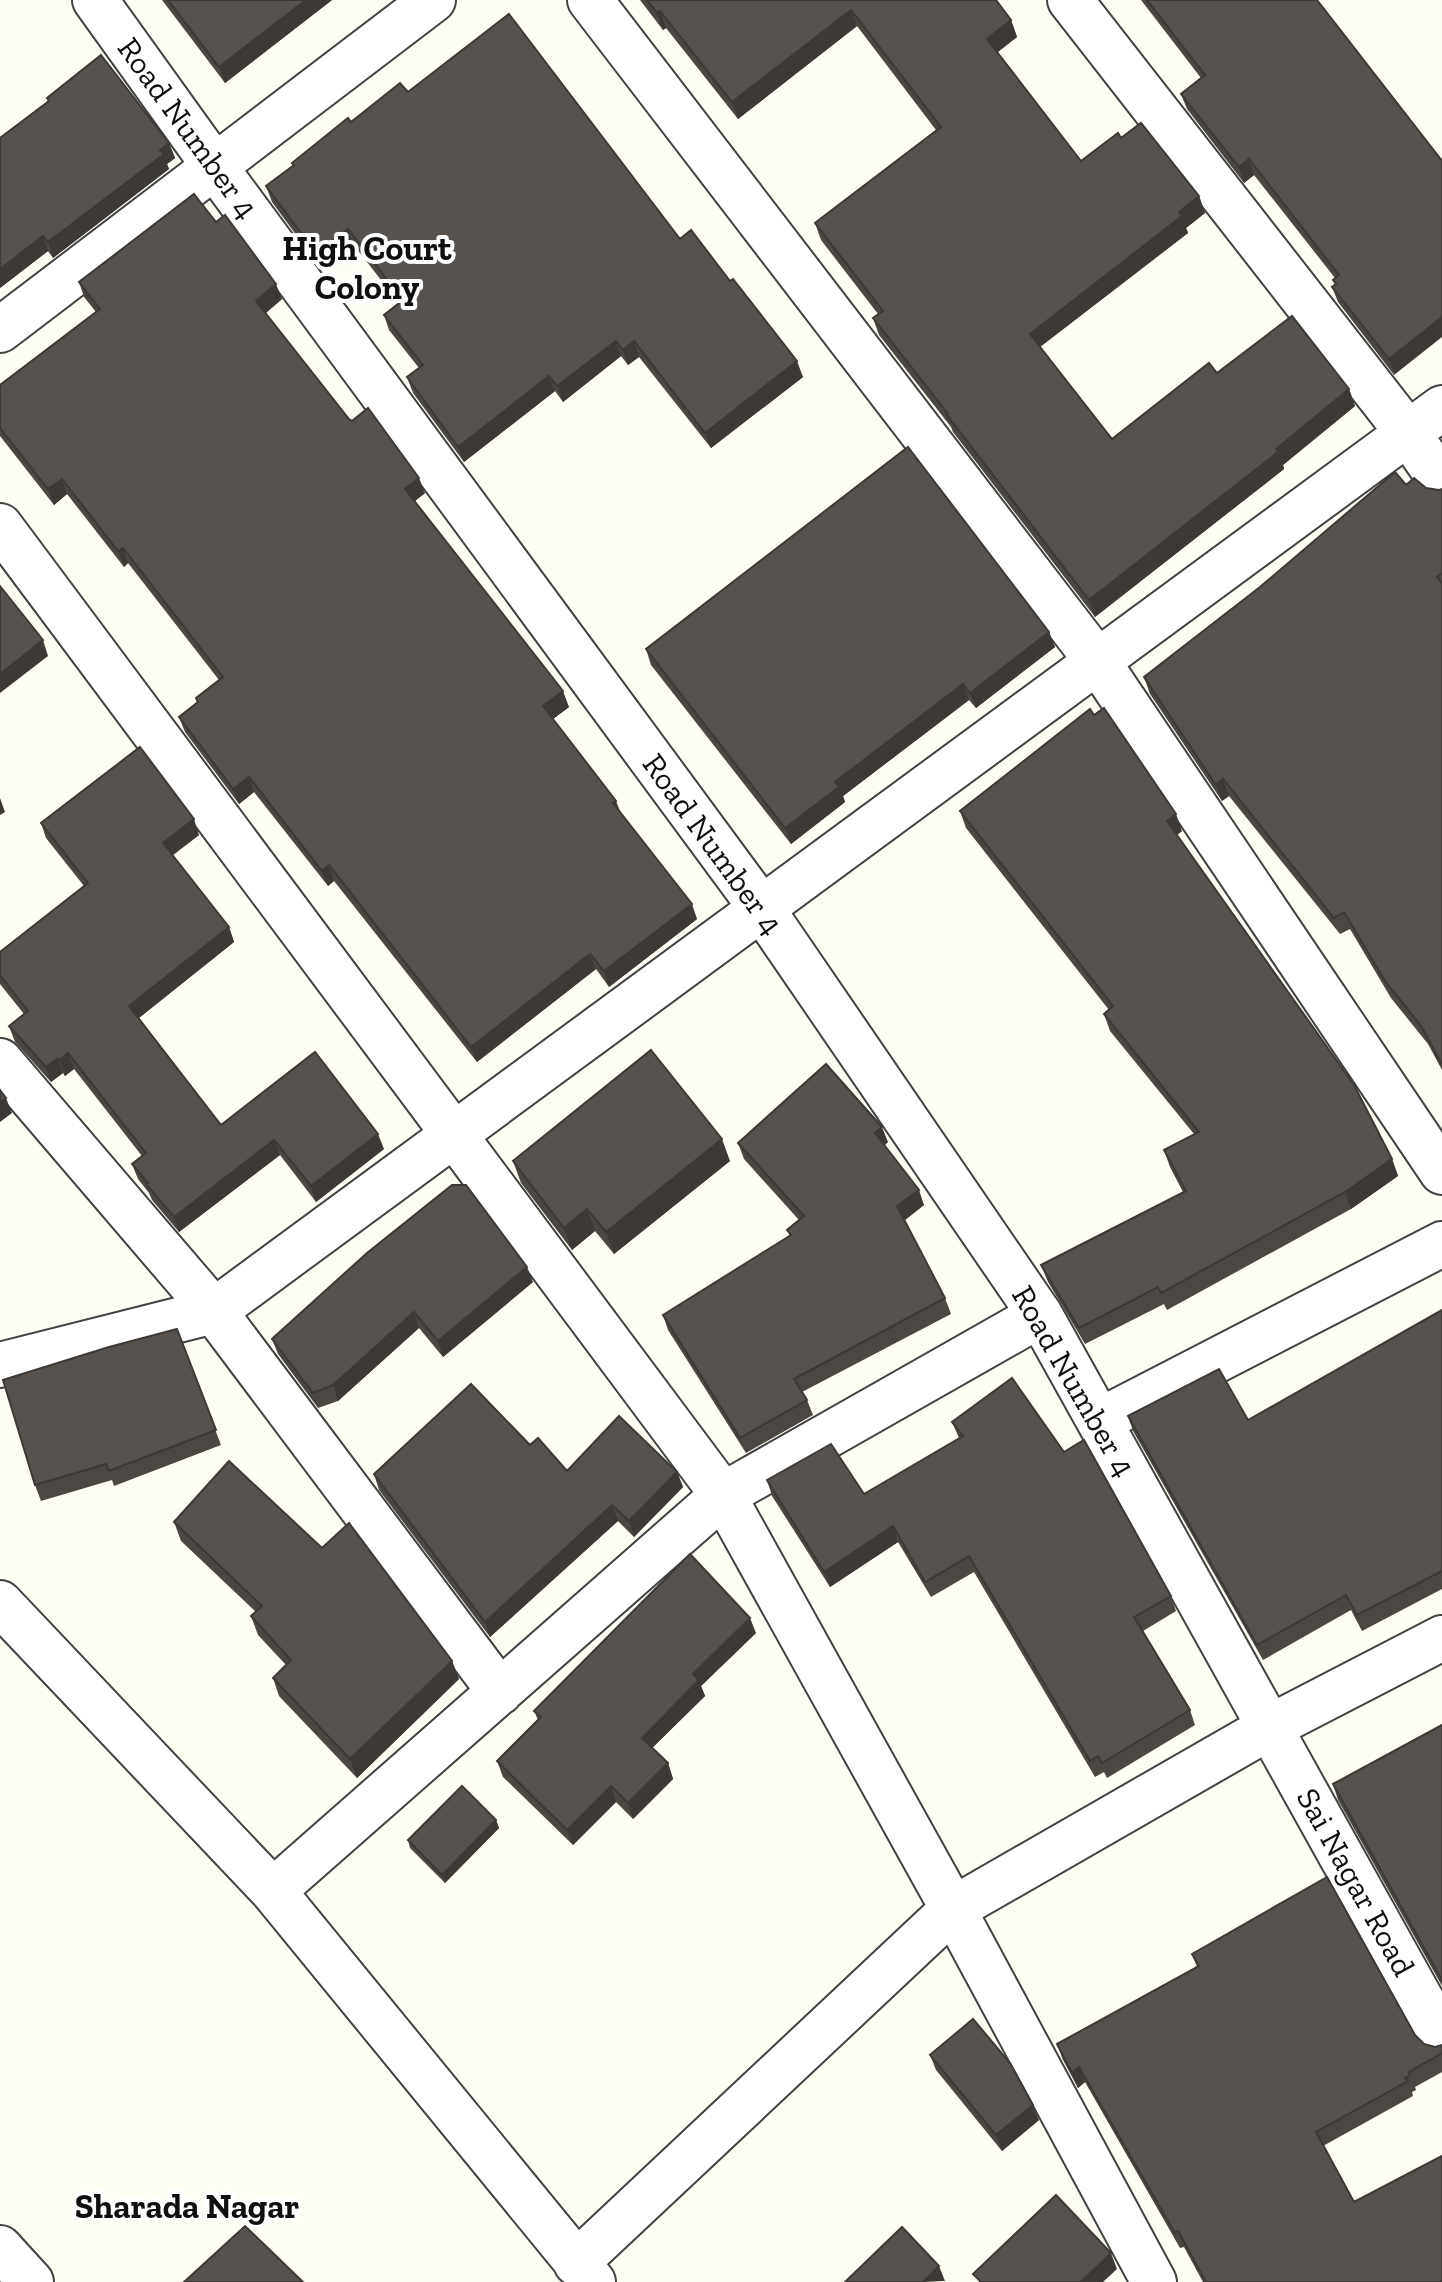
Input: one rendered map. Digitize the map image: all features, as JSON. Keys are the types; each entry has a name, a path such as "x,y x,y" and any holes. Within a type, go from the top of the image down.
{"street":[{"name":"Road Number 4","path":"95,0 762,909 1040,1315 1270,1727"},
{"path":"0,330 433,0"},
{"path":"590,0 1098,662 1442,1172"},
{"path":"1070,0 1425,421 1442,482"},
{"path":"0,1365 214,1311 1425,421"},
{"path":"0,526 723,1495 953,1909 1149,2280"},
{"path":"0,1061 214,1311 500,1692"},
{"path":"1099,1421 1442,1244"},
{"path":"273,1891 723,1495 1040,1315"},
{"path":"0,1603 273,1891 585,2273 953,1909 1270,1727 1442,1638"},
{"name":"Sai Nagar Road","path":"1270,1727 1442,2037"},
{"path":"0,2248 31,2282"}],"building":[{"path":"168,0 306,0 219,67"},
{"path":"647,0 996,0 1011,20 987,39 1081,161 1118,133 1121,138 1141,123 1199,196 1179,212 1182,216 1030,334 1112,439 1209,363 1217,373 1292,316 1349,389 1276,449 1278,452 1089,600 873,318 883,311 815,223 941,127 851,10 732,102 660,11 657,13"},
{"path":"1147,0 1317,0 1442,161 1442,317 1389,359 1332,287 1336,284 1333,280 1339,275 1249,159 1239,167 1181,94 1205,75"},
{"path":"509,14 680,239 691,230 797,361 705,433 634,341 623,350 616,341 557,386 549,376 458,447 407,377 423,365 384,315 403,300 348,229 316,253 266,186 348,118 351,122 400,83 408,92"},
{"path":"101,55 169,143 160,150 164,154 48,242 43,236 0,269 0,138 49,101 47,98"},
{"path":"194,194 216,222 225,215 276,284 256,301 349,419 352,421 368,408 419,478 405,489 563,691 543,706 692,904 604,971 590,954 471,1047 329,865 322,871 249,777 233,789 179,717 198,702 196,698 223,677 123,548 118,551 62,479 48,489 0,428 0,385 100,309 79,282"},
{"path":"908,447 1049,632 970,693 963,684 835,782 839,787 785,828 646,649"},
{"path":"1395,472 1406,485 1414,478 1426,488 1442,489 1442,573 1437,577 1442,583 1442,1065 1422,1027 1385,981 1344,912 1334,918 1223,779 1216,785 1144,677 1260,587"},
{"path":"0,586 43,640 0,674"},
{"path":"1104,708 1176,814 1167,821 1354,1085 1392,1159 1345,1192 1161,1293 1158,1287 1079,1328 1041,1265 1186,1191 1164,1150 1199,1132 1104,1014 1113,1006 960,811 1090,709 1094,715"},
{"path":"140,747 194,819 163,843 229,927 129,1006 221,1125 315,1052 378,1134 311,1186 274,1140 174,1217 132,1164 146,1153 68,1053 46,1067 9,1026 28,1011 0,975 0,952 88,883 41,823"},
{"path":"651,1050 722,1139 606,1232 587,1209 564,1228 513,1161"},
{"path":"826,1064 882,1127 875,1133 919,1190 897,1206 945,1298 794,1379 807,1400 740,1438 663,1315 791,1235 787,1230 804,1216 738,1143"},
{"path":"452,1185 466,1185 527,1267 438,1341 414,1312 333,1385 313,1393 272,1339 367,1253"},
{"path":"1442,1310 1442,1571 1357,1615 1346,1595 1257,1645 1128,1416 1219,1369 1248,1420"},
{"path":"177,1329 216,1430 109,1471 106,1464 35,1485 3,1380"},
{"path":"1012,1378 1064,1452 1084,1440 1171,1596 1134,1617 1190,1710 1102,1763 1098,1756 1090,1761 969,1556 925,1582 893,1526 824,1572 767,1480 831,1444 864,1494 963,1436 952,1422"},
{"path":"471,1384 530,1445 538,1438 567,1471 619,1416 677,1472 629,1521 612,1505 485,1622 374,1474"},
{"path":"229,1461 322,1548 349,1523 452,1661 350,1759 273,1678 291,1660 251,1616 262,1606 174,1522"},
{"path":"690,1554 750,1618 693,1674 699,1680 642,1738 668,1763 628,1803 611,1786 567,1830 497,1761 541,1717 534,1711"},
{"path":"1442,1725 1442,1980 1333,1784"},
{"path":"462,1786 496,1820 442,1875 408,1840"},
{"path":"1327,1877 1415,2035 1424,2044 1442,2045 1442,2053 1409,2072 1410,2075 1405,2078 1408,2081 1316,2132 1354,2202 1442,2156 1442,2282 1206,2282 1079,2067 1072,2073 1057,2044 1199,1966 1192,1954"},
{"path":"973,2019 1010,2063 1033,2105 996,2135 930,2055"},
{"path":"1056,2195 1111,2253 1081,2282 981,2282 973,2274"},
{"path":"245,2226 303,2282 184,2282"},
{"path":"902,2227 939,2266 923,2282 845,2282"}],"district":[{"name":"High Court Colony","path":"367,268"},
{"name":"Sharada Nagar","path":"187,2206"}]}
